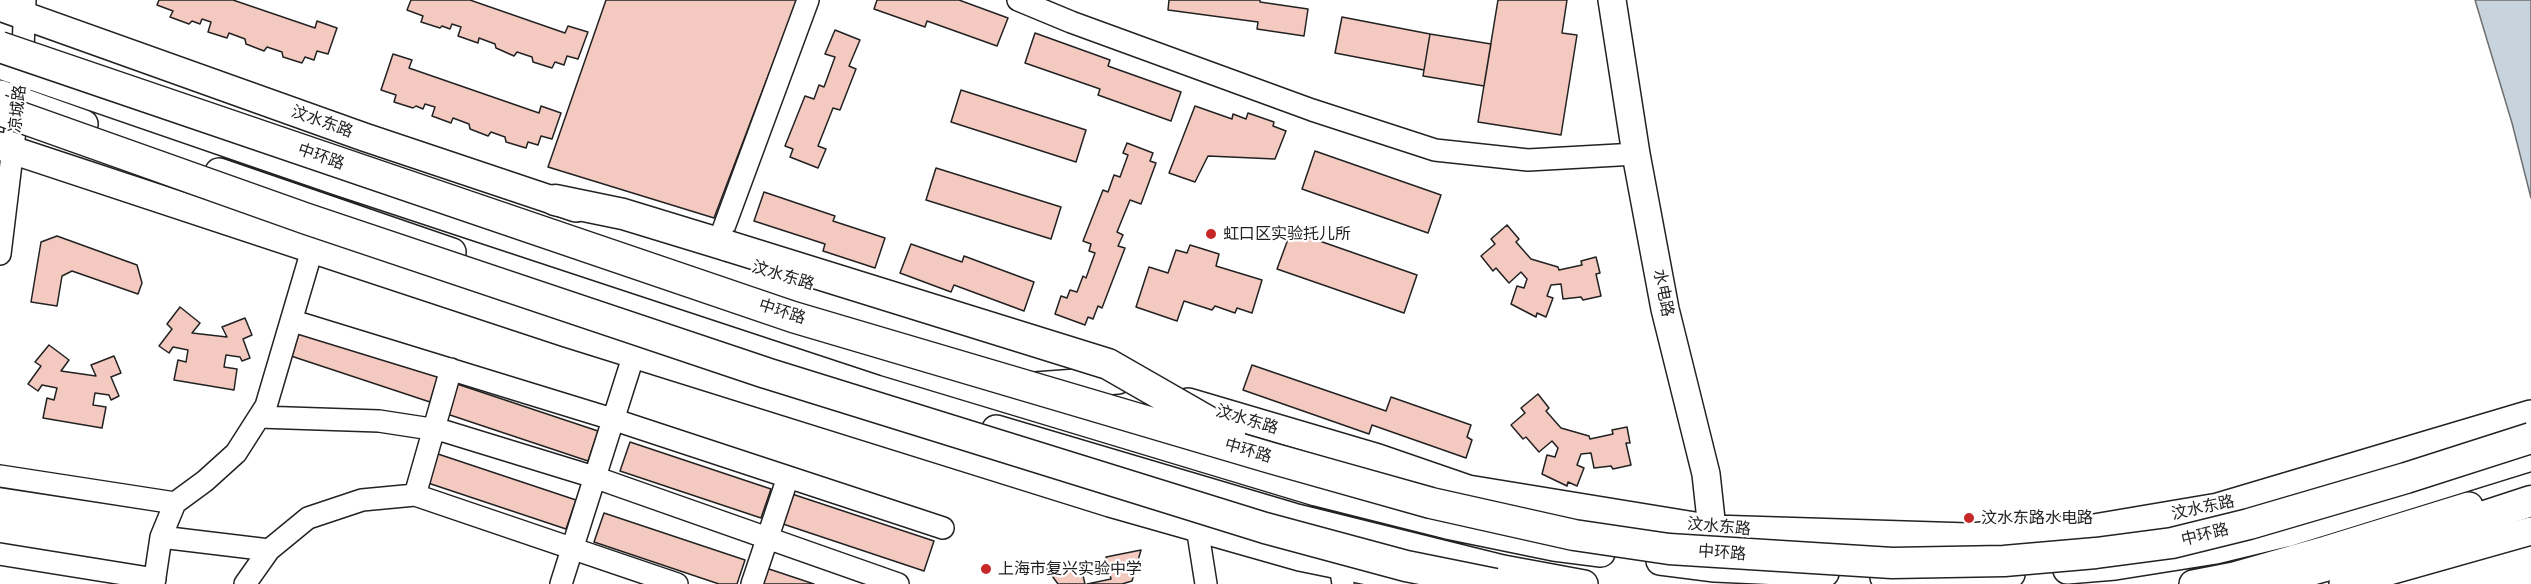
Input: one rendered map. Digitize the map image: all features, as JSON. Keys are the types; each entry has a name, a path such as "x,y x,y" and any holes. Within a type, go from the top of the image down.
{"highway":[{"name":"中环路","path":"0,47 793,316 1271,458 1431,503 1575,535 1669,549 1892,563 2004,561 2096,553 2172,543 2332,501 2531,438"},
{"path":"6,102 318,223 766,373 1264,528 1406,566 1495,584"},
{"path":"555,200 726,238 1108,364 1271,458"},
{"path":"2260,584 2372,553 2531,501"}],"main road":[{"name":"水电路","path":"1612,0 1636,154 1665,309 1706,474 1716,576"},
{"name":"汶水东路","path":"17,7 364,137 754,267 1224,413 1378,458 1468,489 1713,529 1968,537 2094,528 2218,507 2531,414"},
{"path":"11,69 733,313 976,390 1316,492 1447,525 1716,576 1960,578 2115,566 2216,550 2286,533 2531,457"},
{"path":"6,102 225,174 592,300 965,420 1293,517 1503,569 1584,584"},
{"path":"7,148 507,314 1088,496 1300,557 1342,575 1430,584"},
{"path":"507,314 592,300"},
{"path":"976,390 1118,380"},
{"path":"965,420 1088,496"},
{"path":"1378,458 1447,525"},
{"path":"2193,584 2234,576 2326,550 2531,487"},
{"path":"2115,566 2179,513"},
{"path":"2343,584 2531,531"}],"street":[{"path":"808,0 726,238 1113,357 1224,413"},
{"path":"1018,0 1071,22 1301,106 1435,150 1528,160 1636,154"},
{"name":"凉城路","path":"0,254 7,148 6,102 17,7"},
{"path":"0,554 155,581 161,537 175,503 205,481 236,453 266,406 293,321 312,250"},
{"path":"293,321 612,419 943,528"},
{"path":"561,584 634,354"},
{"path":"415,495 451,369"},
{"path":"259,417 379,421 444,431 594,477 898,584"},
{"path":"0,476 175,503"},
{"path":"752,584 788,477"},
{"path":"245,584 269,550 308,518 362,500 415,495 666,582"},
{"path":"1197,527 1206,584"},
{"path":"161,537 269,550"}],"shaded area":[{"path":"2475,0 2531,0 2531,198 2512,123"}],"building":[{"path":"159,0 233,0 315,28 317,21 337,28 328,54 317,51 314,60 305,57 302,63 283,57 282,52 267,47 264,51 246,44 245,39 229,33 227,38 208,32 211,22 202,19 200,24 192,21 189,24 170,17 173,11 157,5"},
{"path":"411,0 470,0 565,33 568,26 588,32 578,59 567,56 564,65 555,62 552,68 533,62 532,57 517,52 514,56 496,48 495,44 479,38 478,43 458,36 461,27 452,24 450,29 442,26 440,28 421,22 423,16 407,10"},
{"path":"606,0 797,0 714,218 548,167"},
{"path":"877,0 959,0 1008,18 997,46 927,21 925,27 874,9"},
{"path":"1169,0 1260,0 1260,2 1308,9 1304,36 1257,29 1258,22 1168,10"},
{"path":"1498,0 1567,0 1562,33 1577,35 1561,135 1478,122"},
{"path":"1342,17 1430,34 1424,70 1335,53"},
{"path":"835,30 860,40 849,66 856,69 840,110 833,108 818,146 826,149 818,168 790,157 793,149 785,146 805,96 814,99 819,85 824,87 835,57 825,54"},
{"path":"1035,33 1110,60 1108,66 1181,92 1171,121 1098,95 1100,89 1025,63"},
{"path":"1430,34 1491,44 1484,86 1423,76"},
{"path":"393,54 412,60 409,68 539,113 541,106 561,113 552,139 541,136 538,145 528,142 526,148 506,142 505,137 491,132 488,136 470,129 469,124 453,118 451,123 432,116 435,107 425,104 423,109 416,106 413,108 394,102 396,95 381,90"},
{"path":"961,90 1086,130 1076,162 951,122"},
{"path":"1195,106 1232,119 1233,114 1246,119 1248,113 1274,122 1273,126 1286,131 1275,159 1208,156 1195,182 1169,173"},
{"path":"1127,143 1153,153 1150,161 1156,163 1141,204 1130,200 1117,232 1123,235 1118,246 1125,248 1102,308 1098,306 1093,319 1088,317 1085,325 1055,314 1061,296 1067,298 1070,290 1077,292 1083,276 1086,278 1095,253 1089,251 1091,244 1083,241 1103,190 1108,192 1114,175 1120,177 1128,155 1123,153"},
{"path":"1315,151 1441,195 1428,233 1302,189"},
{"path":"936,168 1061,207 1051,239 926,200"},
{"path":"764,192 835,216 833,221 885,238 875,268 823,251 825,244 754,221"},
{"path":"1507,225 1519,239 1516,242 1531,259 1558,267 1559,270 1582,265 1581,261 1596,257 1600,273 1596,274 1601,296 1583,300 1581,297 1563,299 1561,284 1551,285 1547,296 1553,298 1546,317 1537,313 1536,317 1511,304 1517,286 1524,288 1527,279 1521,272 1509,283 1496,268 1493,271 1481,256 1495,244 1491,239"},
{"path":"1291,231 1417,275 1404,313 1277,269"},
{"path":"57,236 137,265 142,283 138,294 72,271 62,276 57,306 31,302 41,242"},
{"path":"911,244 962,262 964,256 1034,282 1024,311 954,285 951,292 900,273"},
{"path":"1190,245 1219,254 1216,266 1262,280 1252,313 1237,308 1235,313 1215,306 1212,310 1184,301 1177,321 1136,307 1149,267 1168,273 1176,250 1187,253"},
{"path":"180,307 200,323 192,333 227,337 222,327 245,318 252,335 243,339 250,358 242,361 240,357 226,355 224,367 237,369 234,390 174,380 178,360 186,362 188,350 173,347 169,353 159,346 172,329 167,324"},
{"path":"298,325 439,372 430,402 288,355"},
{"path":"49,345 69,360 61,371 96,376 91,365 114,356 121,373 111,377 119,396 111,400 109,395 95,393 93,405 106,407 102,428 43,418 47,398 54,400 57,388 42,385 38,391 28,384 41,366 35,362"},
{"path":"1252,365 1386,411 1391,397 1471,425 1467,437 1472,440 1466,458 1372,425 1369,434 1243,390"},
{"path":"457,384 598,431 588,461 447,414"},
{"path":"1538,394 1549,408 1546,411 1561,428 1589,436 1590,439 1613,434 1612,430 1627,427 1630,443 1626,443 1631,465 1613,469 1611,466 1594,468 1591,453 1581,454 1577,465 1584,468 1577,486 1568,482 1567,486 1542,474 1547,455 1555,457 1558,448 1552,441 1539,452 1511,425 1525,413 1521,408"},
{"path":"630,442 771,489 761,518 620,471"},
{"path":"435,453 576,500 566,529 425,482"},
{"path":"792,494 934,541 924,571 783,524"},
{"path":"604,513 745,560 737,584 719,584 594,542"},
{"path":"1141,550 1132,581 1122,584 1087,584 1111,579 1106,557"},
{"path":"1080,563 1085,584 1058,584 1047,569"},
{"path":"766,568 814,584 761,584"}],"place":[{"name":"虹口区实验托儿所","path":"1211,234"},
{"name":"汶水东路水电路","path":"1969,518"},
{"name":"上海市复兴实验中学","path":"986,569"}]}
